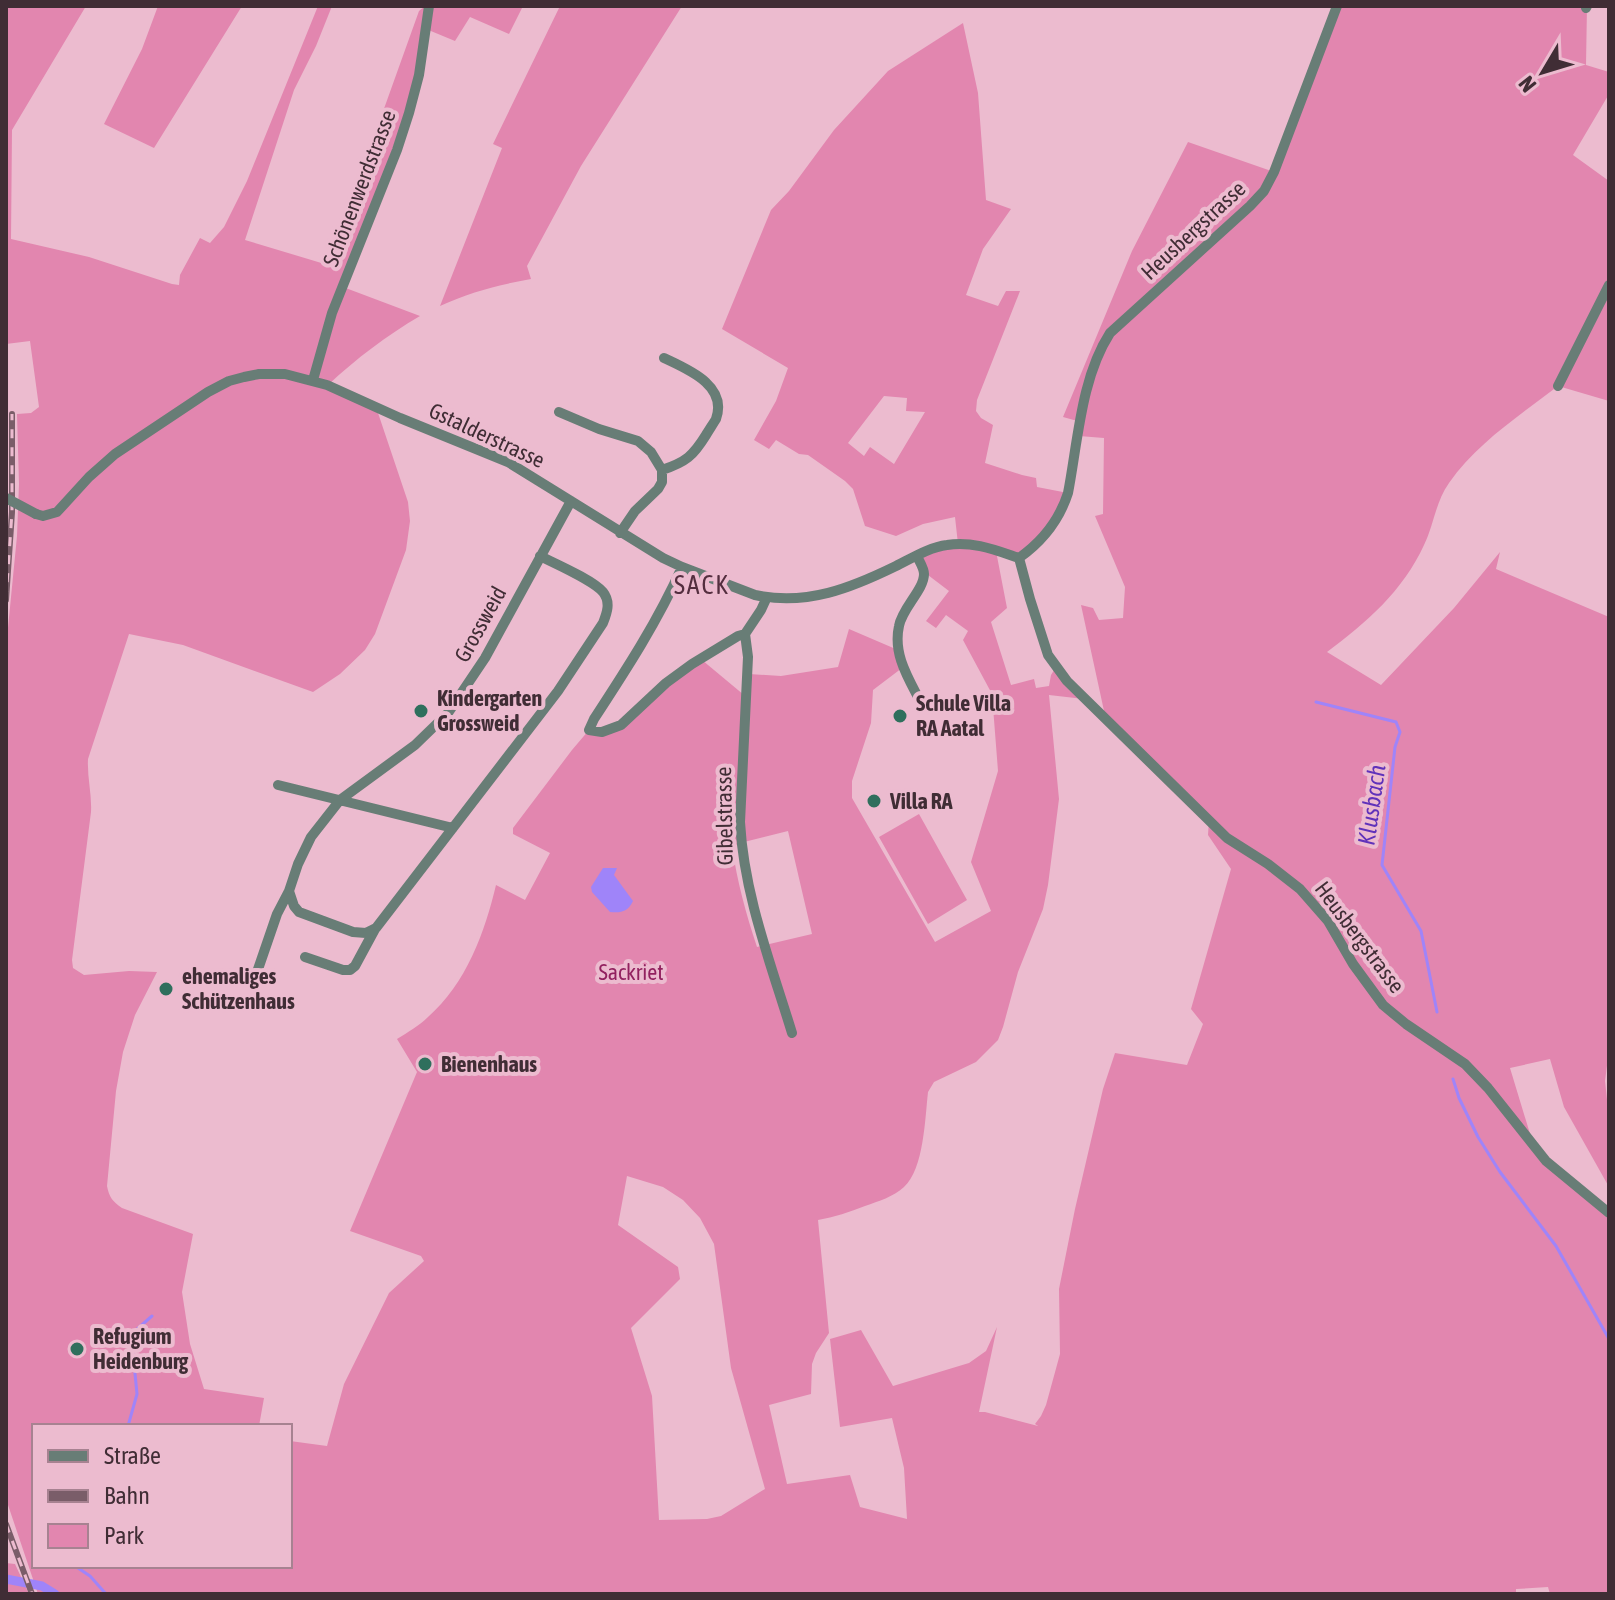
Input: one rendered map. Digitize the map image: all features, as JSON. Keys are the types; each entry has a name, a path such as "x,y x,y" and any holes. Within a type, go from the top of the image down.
{"street":[{"name":"Schönenwerdstrasse","path":"313,380 332,313 409,113 419,75 429,6"},
{"name":"Heusbergstrasse","path":"1337,6 1269,182 1250,206 1110,333 1100,349 1089,379 1064,506 1049,530 1019,558 1048,655 1067,681 1227,838 1277,870 1300,889 1328,921 1353,964 1383,1005 1465,1064 1546,1161 1609,1213"},
{"path":"1558,386 1609,285"},
{"path":"662,470 678,465 693,455 715,419 718,405 713,391 695,372 664,358"},
{"name":"Gstalderstrasse","path":"6,498 43,516 57,512 115,454 208,392 229,381 272,373 313,380 494,455 620,533 682,567 767,597 796,598 838,591 939,546 981,546 1019,558"},
{"path":"559,412 638,441 651,452 662,470 662,482 658,489 635,511 620,533"},
{"name":"Grossweid","path":"256,975 277,914 311,837 340,800 415,745 448,713 476,673 571,501"},
{"path":"305,957 343,970 355,966 376,928 558,691 603,623 608,611 603,592 540,556"},
{"path":"917,556 924,572 922,583 903,613 898,650 902,668 919,699"},
{"path":"682,567 643,642 589,730 602,732 621,725 666,683 692,664 745,634 767,597"},
{"name":"Gibelstrasse","path":"745,634 748,657 741,844 749,891 792,1033"},
{"path":"278,785 453,828"},
{"path":"289,891 294,906 306,915 353,932 366,933 376,928"}],"green space":[{"name":"Sackriet","path":"6,6 86,6 12,130 11,239 89,257 179,285 180,275 200,238 210,243 224,227 247,181 318,6 332,6 294,90 245,240 328,265 419,11 425,6 523,6 509,34 470,17 455,41 426,29 419,75 343,287 420,316 372,348 328,385 376,407 408,502 410,521 406,550 375,634 365,650 340,674 313,692 183,645 129,634 88,759 91,812 73,968 84,975 157,972 135,1015 123,1052 116,1091 108,1190 122,1208 193,1234 182,1292 190,1344 204,1389 264,1398 259,1424 32,1424 32,1568 292,1568 292,1441 327,1446 344,1384 389,1293 424,1261 421,1256 350,1231 417,1072 397,1039 425,1020 453,989 480,939 496,885 525,900 550,853 513,834 513,828 589,730 614,728 702,660 744,695 738,844 732,846 746,910 757,947 812,934 788,831 744,842 749,674 781,676 838,667 849,629 898,650 902,668 873,690 871,723 852,781 852,798 935,942 991,911 971,862 998,771 992,694 963,640 968,631 946,615 936,628 926,621 949,591 924,572 917,556 958,544 955,517 923,524 896,536 865,526 853,489 845,481 808,455 799,454 776,440 769,449 754,440 776,401 788,368 722,329 771,210 834,130 888,71 963,23 978,93 986,200 1011,209 983,249 966,295 998,306 1006,291 1020,291 977,400 976,411 993,425 985,463 1036,478 1037,487 1068,493 1064,506 1019,558 996,551 1007,608 991,622 1011,685 1034,679 1036,688 1049,686 1056,667 1084,699 1049,695 1059,799 1048,885 1043,909 1018,972 998,1040 976,1062 934,1082 928,1092 920,1156 911,1179 904,1187 881,1200 818,1220 829,1333 812,1364 811,1394 769,1405 787,1484 850,1475 860,1507 907,1519 904,1468 892,1418 840,1427 830,1339 861,1330 893,1386 969,1363 986,1351 997,1327 979,1412 1038,1426 1035,1424 1046,1405 1060,1354 1059,1289 1075,1209 1103,1089 1115,1053 1187,1065 1203,1024 1191,1009 1231,869 1208,835 1209,820 1106,720 1081,605 1093,608 1099,620 1123,618 1125,587 1095,516 1103,514 1104,438 1079,436 1081,422 1063,417 1132,251 1188,142 1274,172 1337,6 1587,6 1586,65 1609,72 1609,94 1573,155 1609,181 1609,401 1558,386 1472,455 1444,491 1424,545 1405,577 1369,618 1327,652 1381,685 1454,608 1500,552 1496,569 1609,617 1609,1050 1605,1081 1609,1118 1609,1187 1564,1107 1550,1059 1510,1068 1534,1147 1609,1213 1609,1594 1550,1594 1548,1587 1516,1589 1516,1594 38,1594 6,1499 6,648 17,536 17,414 31,413 39,407 30,341 6,344","holes":["884,396 907,398 906,411 925,412 894,464 870,447 864,456 848,443","627,1176 663,1187 683,1200 700,1218 714,1244 731,1368 765,1489 721,1516 707,1519 659,1520 652,1396 631,1328 680,1279 678,1267 618,1225"]},
{"path":"158,6 242,6 154,148 104,124 142,49"},
{"path":"560,6 682,6 581,166 527,266 531,279 484,290 440,306 502,148 493,144"},
{"path":"919,814 967,900 928,924 879,837"},
{"path":"6,1563 15,1564 29,1594 6,1594"}],"shaded area":[{"path":"603,868 617,868 614,875 633,901 624,911 610,912 592,892 591,887"}],"waterway":[{"name":"Klusbach","path":"1316,702 1396,722 1400,732 1395,747 1382,865 1421,931 1437,1012"},
{"name":"Klusbach","path":"1453,1079 1478,1137 1500,1172 1556,1246 1609,1339"},
{"path":"129,1424 137,1394 132,1343 136,1330 152,1316"},
{"path":"78,1568 106,1594"},
{"path":"6,1579 42,1586 55,1594"}],"railway":[{"path":"6,600 12,512 12,414"},
{"path":"6,1524 32,1594"}],"place":[{"name":"Kindergarten Grossweid","path":"421,711"},
{"name":"Schule Villa RA Aatal","path":"900,716"},
{"name":"Villa RA","path":"874,801"},
{"name":"ehemaliges Schützenhaus","path":"166,989"},
{"name":"Bienenhaus","path":"425,1064"},
{"name":"Refugium Heidenburg","path":"77,1349"}],"district":[{"name":"SACK","path":"702,585"}]}
